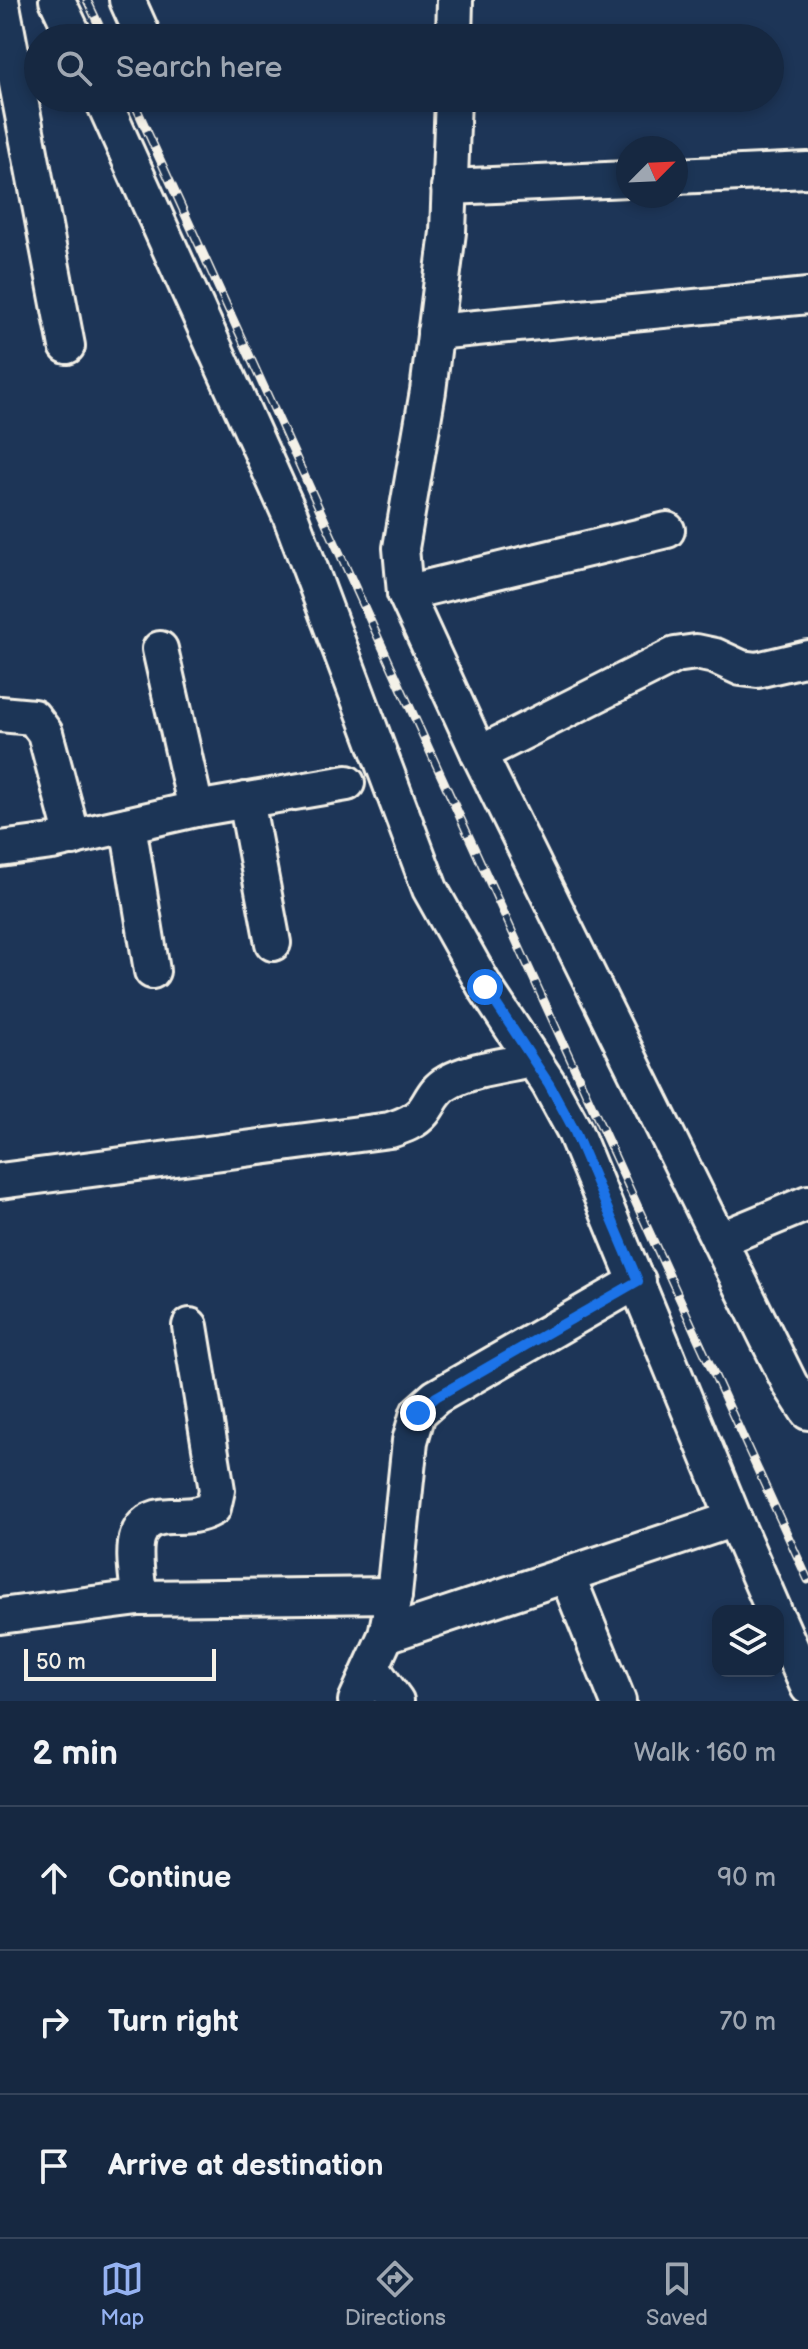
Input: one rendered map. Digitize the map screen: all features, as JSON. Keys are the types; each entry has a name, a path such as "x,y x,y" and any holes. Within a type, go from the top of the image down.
{"street":[{"path":"1,0 67,346"},
{"path":"57,0 68,24"},
{"path":"127,0 138,24"},
{"path":"454,24 455,0"},
{"path":"108,112 290,515 430,889 485,987 574,1130 771,1605"},
{"path":"452,112 448,232 401,548 405,593 479,754 790,1384 808,1412"},
{"path":"688,175 808,170"},
{"path":"449,187 616,180"},
{"path":"435,332 808,296"},
{"path":"405,593 667,530"},
{"path":"160,649 196,809"},
{"path":"479,754 675,655 696,652 715,656 741,668 757,670 808,658"},
{"path":"0,714 33,717 45,733 73,838"},
{"path":"0,849 73,838 196,809 347,783"},
{"path":"246,800 273,943"},
{"path":"128,825 152,971"},
{"path":"0,1181 390,1130 410,1123 422,1113 435,1092 445,1083 532,1060"},
{"path":"719,1240 808,1203"},
{"path":"356,1701 386,1635 394,1595 410,1441 418,1413 436,1397 638,1281"},
{"path":"139,1598 136,1537 143,1524 160,1516 200,1515 213,1508 217,1490 190,1326"},
{"path":"386,1635 734,1519"},
{"path":"567,1575 618,1701"},
{"path":"0,1616 139,1598 394,1595"},
{"path":"784,1633 808,1687"},
{"path":"372,1668 396,1701"}],"railway":[{"path":"87,0 98,24"},
{"path":"138,112 808,1580"}],"route":[{"path":"418,1413 436,1397 638,1281 574,1130 549,1084 485,987"}]}
